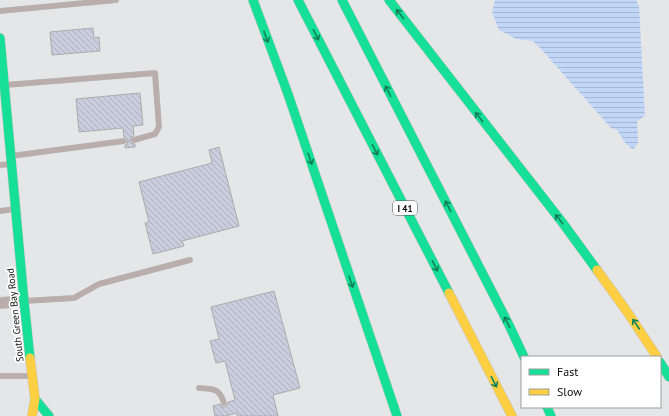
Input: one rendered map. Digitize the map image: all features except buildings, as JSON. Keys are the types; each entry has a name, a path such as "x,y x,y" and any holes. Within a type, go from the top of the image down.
{"main road":[{"path":"252,0 288,94 397,416"},
{"name":"I 41","path":"298,0 512,416"},
{"path":"342,0 506,318 524,356"},
{"path":"389,0 562,222 628,313 656,356"},
{"name":"South Green Bay Road","path":"0,38 4,85 4,124 11,160 24,301 35,398 32,416"},
{"path":"661,364 669,377"},
{"path":"35,398 49,416"}],"street":[{"path":"0,303 24,301"}],"lane":[{"path":"0,11 116,0"},
{"path":"4,85 155,73 159,127 155,134 134,140"},
{"path":"0,165 11,160 124,141"},
{"path":"0,210 16,209"},
{"path":"24,301 74,298 99,284 190,260"},
{"path":"0,376 32,376"},
{"path":"199,388 214,389 219,392 224,403"}],"water":[{"path":"495,0 636,0 639,6 645,116 637,121 638,143 633,150 626,144 617,130 611,128 533,41 516,39 499,30 492,12"}],"traffic: fast":[{"path":"253,0 288,94 397,416"},
{"path":"298,0 449,293"},
{"path":"342,0 524,356"},
{"path":"389,0 562,222 597,270"},
{"path":"0,38 30,358"},
{"path":"661,364 669,377"},
{"path":"35,399 49,416"},
{"path":"547,408 551,416"}],"traffic: slow":[{"path":"597,270 656,356"},
{"path":"449,293 512,416"},
{"path":"30,358 35,399 32,416"}]}
